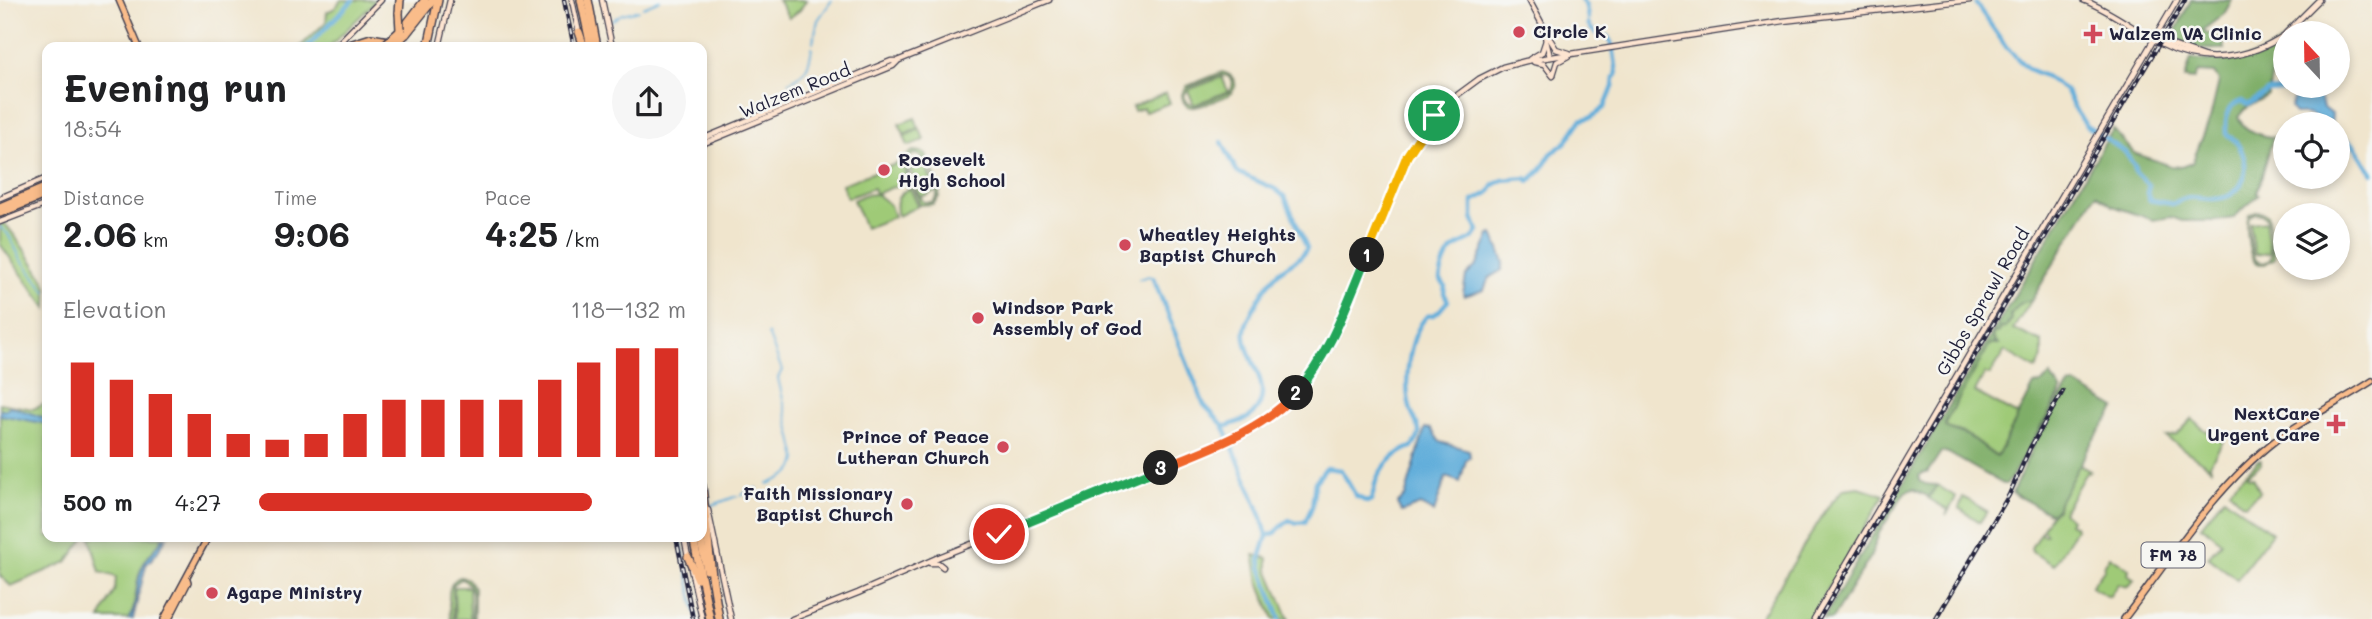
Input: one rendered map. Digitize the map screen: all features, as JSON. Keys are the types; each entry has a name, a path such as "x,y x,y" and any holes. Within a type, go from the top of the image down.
{"highway":[{"path":"389,42 404,32 425,0"},
{"path":"395,42 435,0"},
{"path":"429,42 435,0"},
{"path":"581,0 590,42"},
{"path":"588,0 596,42"},
{"path":"400,5 402,42"},
{"path":"579,32 582,42"},
{"path":"359,42 371,38 391,42"},
{"path":"0,205 42,189"},
{"path":"0,213 42,196"},
{"path":"707,535 718,619"},
{"path":"694,542 710,619"},
{"path":"701,542 718,619"},
{"path":"688,557 705,596"}],"main road":[{"path":"119,0 137,42"},
{"path":"340,42 382,0"},
{"path":"440,42 450,0"},
{"path":"572,0 579,32"},
{"path":"602,0 610,42"},
{"name":"Walzem Road","path":"707,139 891,61 897,61 1049,0"},
{"path":"1529,0 1556,49 1573,53"},
{"path":"1218,445 1227,443 1247,431 1282,406 1307,381 1330,346 1407,156 1429,121 1449,99 1469,85 1494,71 1526,61 1573,53 1780,21 1970,0"},
{"path":"2083,0 2157,40 2206,57 2245,53 2273,42"},
{"name":"Gibbs Sprawl Road","path":"1814,619 2148,48 2157,40 2159,30 2177,0"},
{"path":"2299,21 2319,0"},
{"path":"1544,28 1550,57"},
{"path":"2142,32 2159,30"},
{"path":"2142,32 2148,41 2148,48"},
{"path":"1526,61 1542,52 1546,38"},
{"path":"1526,61 1544,64 1553,76 1558,62 1573,53"},
{"name":"Walzem Road","path":"707,140 824,95 893,66 897,61"},
{"path":"824,95 839,84"},
{"path":"724,135 738,128 738,125"},
{"path":"0,198 42,180"},
{"path":"1,222 42,206"},
{"name":"FM 78","path":"2124,619 2213,504 2246,467 2297,426 2372,382"},
{"path":"792,619 1247,431"},
{"path":"707,507 731,619"},
{"path":"166,619 188,582 187,579 206,542"},
{"path":"685,542 702,619"},
{"path":"919,565 935,562 943,567"}],"green space":[{"path":"341,0 377,0 334,42 305,42 326,22 327,12 335,8"},
{"path":"778,0 806,0 800,10 789,18"},
{"path":"2191,0 2232,0 2224,14 2203,30 2223,42 2225,49 2191,47 2173,36"},
{"path":"2273,48 2273,72 2268,95 2238,117 2252,132 2273,137 2257,193 2259,195 2233,218 2182,221 2171,217 2153,220 2113,206 2096,194 2031,301 2021,303 2010,315 2011,320 2006,327 2000,328 1996,334 1993,332 2113,129 2134,153 2171,166 2181,167 2192,163 2210,119 2219,81 2214,73 2198,72 2194,79 2185,78 2191,59 2240,60"},
{"path":"1222,72 1232,77 1235,82 1234,89 1227,96 1195,107 1186,105 1183,101 1182,94 1187,86","holes":["1225,75 1232,83 1229,92 1195,106 1186,102 1184,95 1190,87"]},
{"path":"1222,77 1228,91 1194,105 1188,90"},
{"path":"1166,93 1170,103 1145,112 1143,108 1134,111 1132,107"},
{"path":"915,118 919,128 904,134 899,124"},
{"path":"920,129 924,140 908,146 904,136"},
{"path":"913,151 926,155 940,188 939,197 933,204 920,205 901,160","holes":["914,154 928,164 936,184 937,196 932,202 924,202 910,176 907,159"]},
{"path":"923,159 936,191 921,197 909,165"},
{"path":"901,162 908,181 876,194 890,205 894,217 865,228 853,200 875,194 873,188 847,198 842,184"},
{"path":"910,188 918,206 898,216 898,199"},
{"path":"2258,211 2267,214 2273,247 2273,259 2265,264 2257,263 2252,257 2247,225 2253,257 2264,263 2270,260 2271,256 2271,239 2266,218 2255,213 2247,222 2249,215"},
{"path":"2265,221 2270,253 2255,255 2250,223"},
{"path":"4,223 14,235 42,277 42,302 0,244 0,225"},
{"path":"2025,300 2031,301 2013,329 2042,342 2039,364 2036,369 2005,351 1990,375 1985,374 1975,392 2019,416 1997,457 1965,434 1945,426 1990,344 1995,342 1992,332 2005,327 2013,312"},
{"path":"1992,333 1998,344 1990,344 1945,426 1972,438 1997,457 2034,385 2050,376 2061,389 2011,478 2007,484 2003,484 1948,453 1941,452 1927,473 1919,476 1922,483 1937,485 1929,497 1913,489 1905,492 1880,531 1870,558 1832,619 1823,619"},
{"path":"2075,384 2116,408 2092,442 2058,508 2051,514 2012,493 2037,437 2065,391"},
{"path":"0,403 33,409 42,405 42,542 81,542 67,562 11,586 0,576"},
{"path":"2192,419 2223,441 2210,464 2211,468 2166,437 2177,435"},
{"path":"2259,460 2261,464 2247,475 2253,477 2260,492 2245,504 2242,503 2229,490"},
{"path":"2079,465 2090,471 2085,474 2063,512 2071,519 2069,523 2076,529 2054,565 2032,552 2031,548 2041,531 2042,535 2046,535 2042,530 2050,516 2058,509 2059,502"},
{"path":"1937,485 1956,497 1946,516 1948,510 1928,498"},
{"path":"1859,487 1884,495 1810,619 1759,619 1829,505 1844,489"},
{"path":"1963,497 1987,511 1980,522 1959,508"},
{"path":"2224,497 2272,533 2237,579 2208,557 2221,542 2201,526"},
{"path":"91,542 160,542 140,572 129,619 100,619 115,589 116,577 100,572"},
{"path":"1254,555 1268,558 1268,569 1289,619 1274,619 1259,582"},
{"path":"2110,556 2129,569 2128,574 2134,579 2127,587 2118,584 2109,597 2091,587"},
{"path":"460,577 468,579 474,588 474,619 472,590 461,579 453,585 453,619 450,619 450,589 455,580"},
{"path":"454,587 469,587 470,619 455,619"}],"water":[{"path":"2294,98 2320,98 2323,108 2328,112 2294,112 2291,107"},
{"path":"1493,234 1504,262 1502,270 1489,278 1484,290 1464,296 1466,276 1477,265 1490,235"},
{"path":"10,406 42,417 42,423 0,415 0,410"},
{"path":"1425,428 1431,429 1440,442 1469,450 1470,457 1466,460 1460,482 1446,477 1434,512 1420,505 1402,512 1397,504 1405,497"},
{"path":"160,542 164,542 146,565 133,619 129,619 135,606 139,579 147,560"}],"waterway":[{"path":"312,42 353,0"},
{"path":"643,7 660,0"},
{"path":"813,42 818,20 832,0"},
{"path":"1581,0 1586,6 1588,18"},
{"path":"1976,4 2007,48 2028,69 2045,76 2066,91 2087,126 2125,152 2135,167 2134,170 2149,185 2147,193 2150,200 2173,204 2193,197 2219,199 2235,192 2241,184 2245,166 2240,147 2226,134 2226,119 2237,103 2242,101 2248,105 2267,91 2273,91"},
{"path":"611,21 622,14 639,10"},
{"path":"1280,619 1261,567 1260,558 1267,536 1275,533 1289,520 1305,522 1312,507 1315,482 1326,468 1341,470 1356,496 1367,502 1371,500 1377,478 1383,468 1397,455 1412,447 1418,438 1419,429 1411,411 1407,388 1411,348 1427,316 1437,313 1448,301 1444,293 1445,286 1440,279 1446,258 1478,231 1473,217 1473,201 1489,193 1494,185 1503,180 1526,178 1529,181 1541,170 1551,154 1566,142 1581,120 1592,117 1605,107 1617,75 1612,44 1607,36 1595,32 1588,23"},
{"path":"789,82 806,68 812,47"},
{"path":"1222,142 1237,172 1275,189 1285,197 1307,248 1302,256 1279,272 1269,283 1247,322 1246,345 1260,380 1260,403 1253,414 1224,427"},
{"path":"2350,142 2372,173"},
{"path":"0,227 8,234 21,259 42,286"},
{"path":"1139,279 1149,276 1153,278"},
{"path":"1153,278 1172,324"},
{"path":"1173,328 1204,405 1223,425 1228,436"},
{"path":"768,334 782,370 778,378 797,459 790,472 768,484"},
{"path":"1231,443 1267,536"},
{"path":"741,495 757,488"},
{"path":"710,506 737,496"},
{"path":"681,542 697,619"}],"railway":[{"path":"564,0 573,42"},
{"path":"1819,619 2185,0"},
{"path":"1936,619 2009,495 2030,448 2063,391"},
{"path":"677,542 693,619"}],"place":[{"name":"Circle K","path":"1519,32"},
{"name":"Walzem VA Clinic","path":"2093,34"},
{"name":"Roosevelt High School","path":"884,170"},
{"name":"Wheatley Heights Baptist Church","path":"1125,245"},
{"name":"Windsor Park Assembly of God","path":"978,318"},
{"name":"NextCare Urgent Care","path":"2336,424"},
{"name":"Prince of Peace Lutheran Church","path":"1003,447"},
{"name":"Faith Missionary Baptist Church","path":"907,504"},
{"name":"Agape Ministry","path":"212,593"}],"route":[{"path":"999,534 1218,445 1262,422 1293,396 1307,381 1330,346 1407,156 1434,115"}]}
